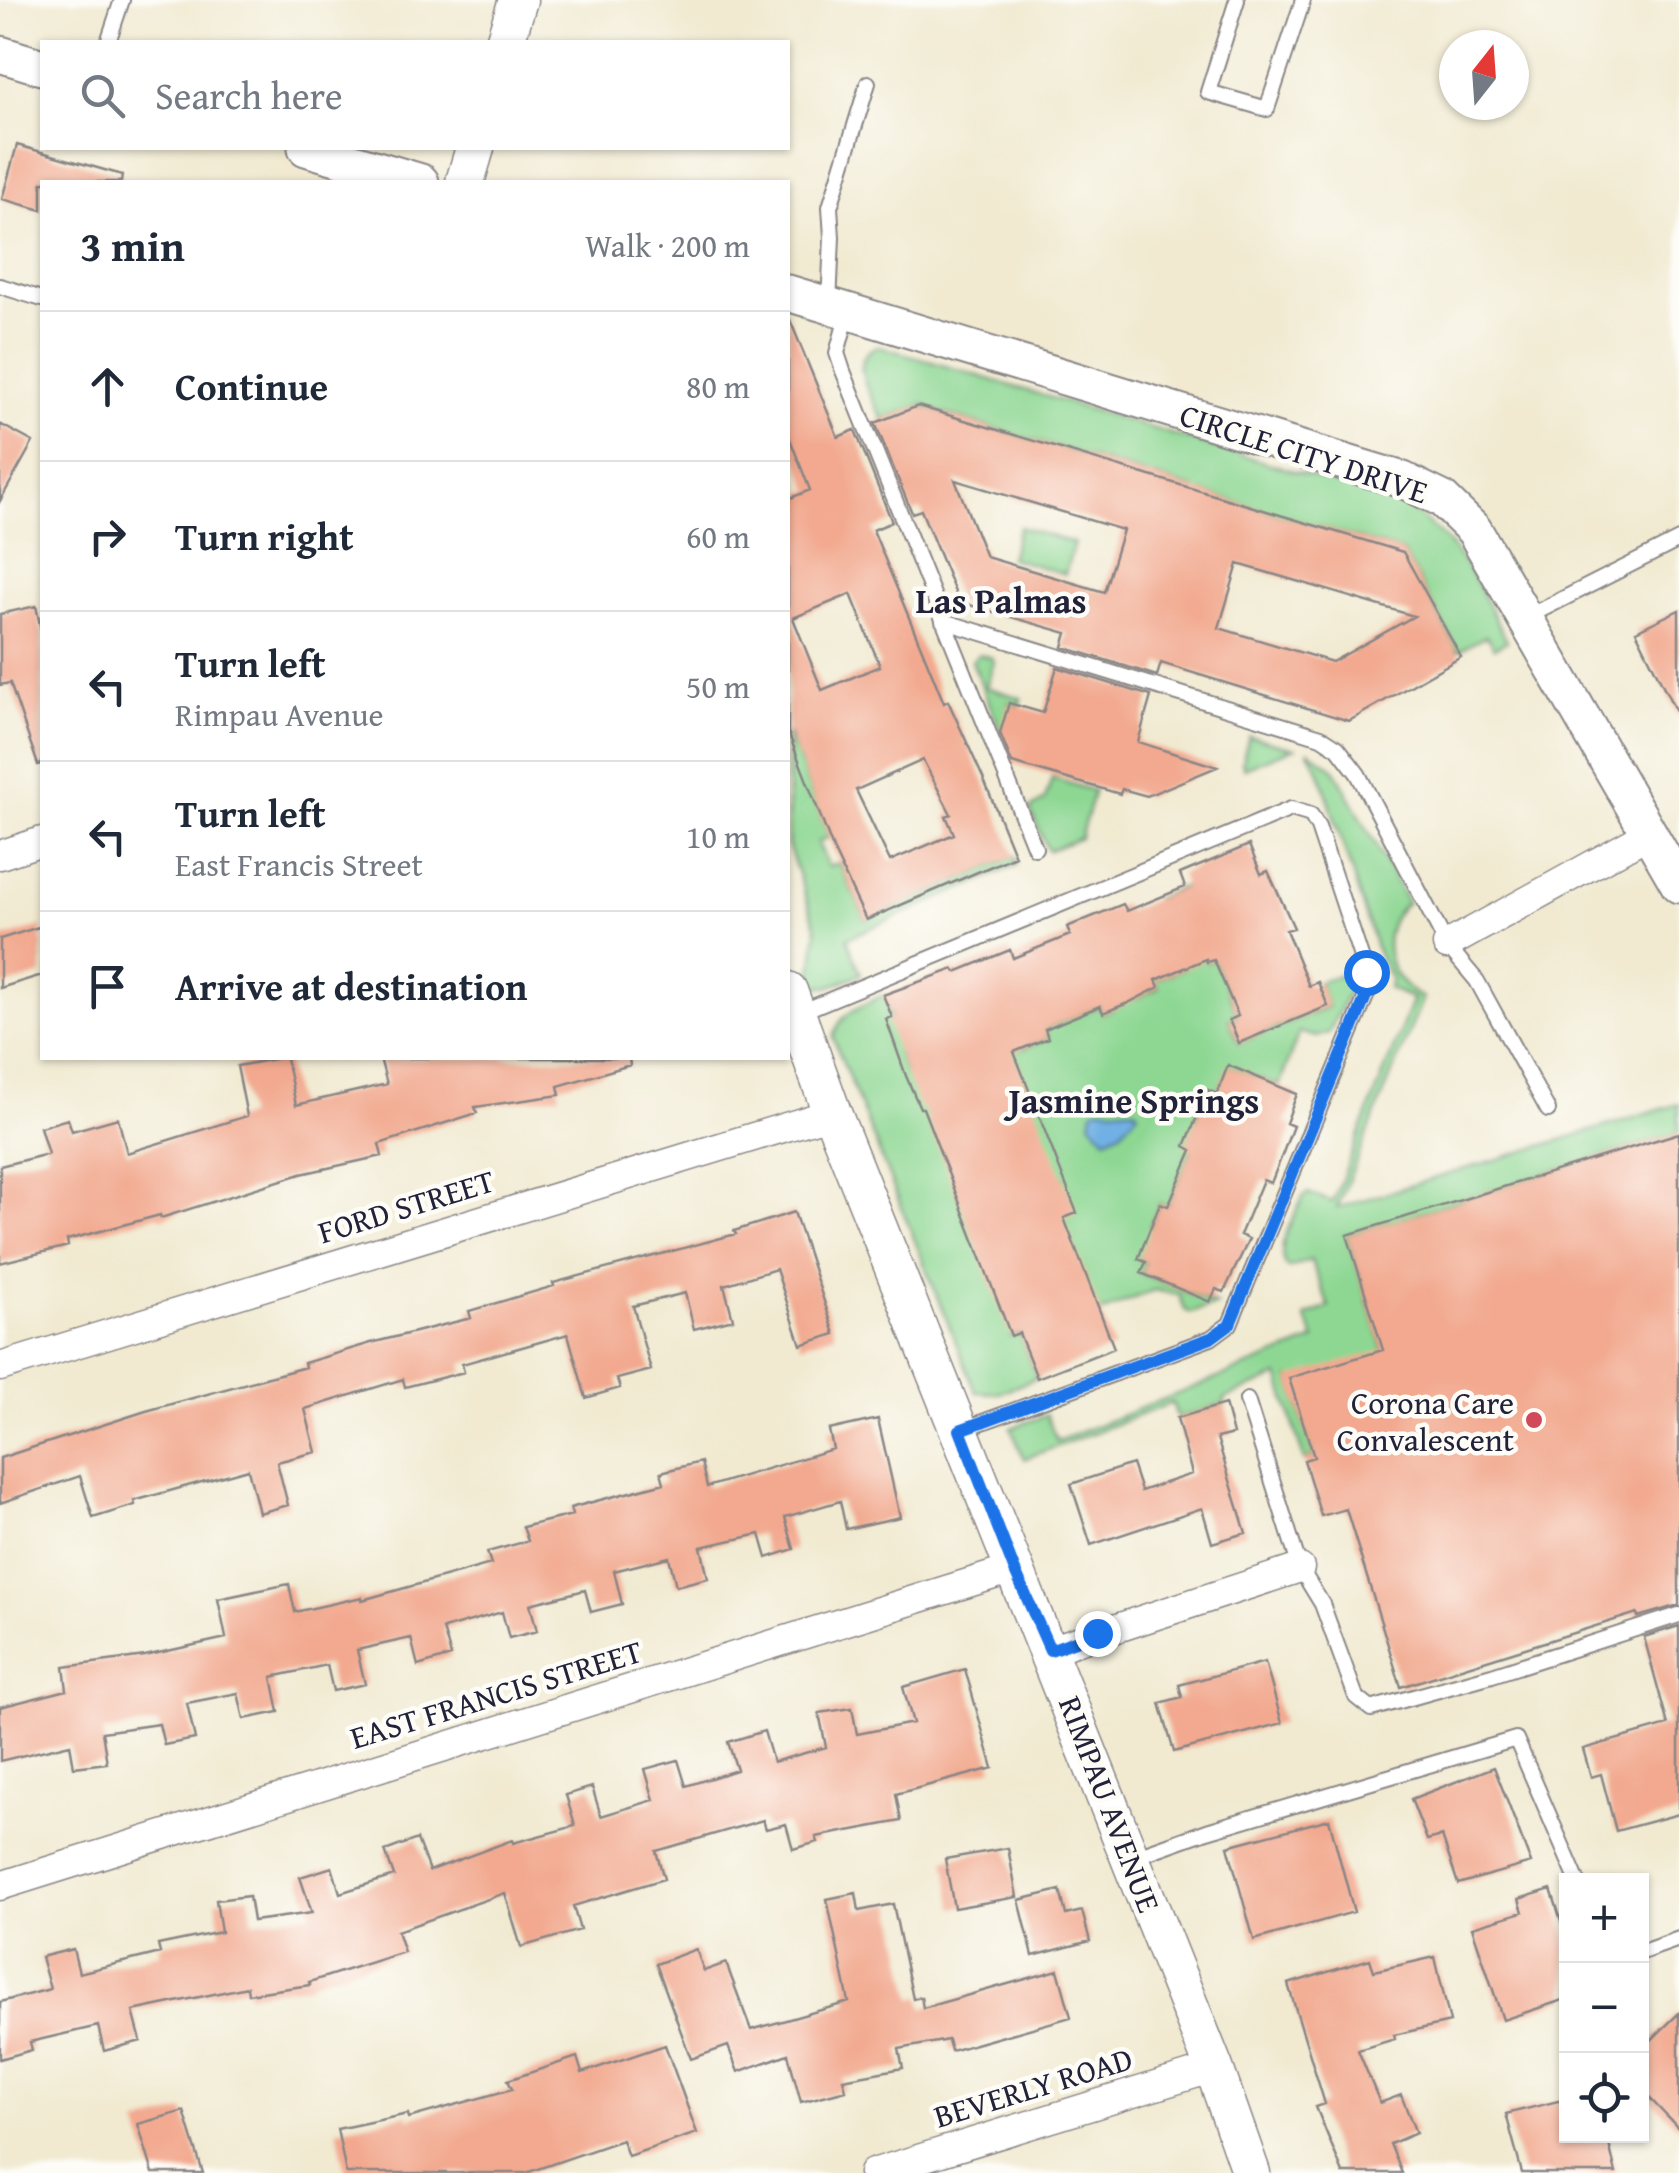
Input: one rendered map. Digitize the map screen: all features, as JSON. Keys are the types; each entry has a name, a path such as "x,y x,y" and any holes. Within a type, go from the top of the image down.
{"main road":[{"path":"507,40 518,0"},
{"path":"466,180 474,150"},
{"name":"RIMPAU AVENUE","path":"792,1003 832,1113 1132,1858 1251,2173"}],"street":[{"path":"0,54 40,66"},
{"path":"313,150 414,180"},
{"name":"CIRCLE CITY DRIVE","path":"790,295 1402,480 1442,499 1474,530 1679,885"},
{"path":"1447,945 1650,833"},
{"path":"0,854 40,842"},
{"name":"FORD STREET","path":"0,1366 832,1113"},
{"path":"1050,1650 1300,1568"},
{"name":"EAST FRANCIS STREET","path":"0,1886 1014,1569"},
{"name":"BEVERLY ROAD","path":"872,2173 1214,2068"}],"lane":[{"path":"109,40 122,0"},
{"path":"1237,0 1208,92 1267,109 1304,0"},
{"path":"868,83 830,207 838,353 1035,848"},
{"path":"0,286 40,298"},
{"path":"1524,618 1679,540"},
{"path":"942,621 1322,737 1338,748 1358,774 1447,945 1477,981 1548,1110"},
{"path":"792,1003 1291,809 1311,814 1318,827 1366,972 1367,994 1230,1324 1211,1338 960,1430"},
{"path":"1247,1400 1300,1568 1322,1604 1356,1697 1371,1709 1492,1675 1679,1614"},
{"path":"1132,1858 1207,1831 1516,1738 1574,1873"},
{"path":"1649,1950 1679,1939"}],"green space":[{"path":"879,346 1397,502 1451,546 1507,641 1494,648 1486,636 1458,651 1403,552 1203,492 1156,617 1195,489 926,408 924,404 883,419 862,369 868,351"},
{"path":"1019,527 1074,543 1065,574 1010,558"},
{"path":"979,654 994,662 986,687 1021,698 1019,706 1009,703 1012,760 972,661"},
{"path":"1249,736 1294,748 1244,768"},
{"path":"790,737 829,837 818,842 828,867 839,863 866,920 1015,856 1017,865 847,938 861,974 829,987 815,986 812,972 817,929 790,851"},
{"path":"1308,750 1334,768 1407,902 1390,926 1388,953 1399,979 1423,998 1337,1208 1679,1104 1679,1133 1347,1235 1404,1416 1290,1378 1314,1457 1304,1460 1279,1376 1224,1399 1225,1404 1177,1418 1172,1403 1024,1459 1011,1428 1046,1415 1057,1441 1315,1340 1305,1317 1329,1307 1311,1260 1288,1268 1283,1261 1283,1243 1303,1197 1308,1193 1333,1202 1413,999 1388,988 1391,980 1379,957 1319,770"},
{"path":"1052,778 1094,791 1080,838 1048,851 1030,809 1045,800"},
{"path":"1185,886 1207,962 1214,959 1238,1016 1229,1020 1239,1043 1328,1007 1318,982 1341,975 1350,988 1329,1033 1316,1037 1299,1032 1279,1086 1229,1066 1217,1094 1207,1091 1198,1112 1192,1150 1168,1206 1160,1203 1150,1226 1171,1234 1139,1259 1146,1262 1141,1273 1216,1305 1191,1313 1185,1310 1179,1295 1154,1290 1099,1313 1057,1221 1063,1177 1011,1336 1019,1333 1037,1378 999,1393 976,1392 833,1038 841,1021 883,995 892,1017 887,1019 904,1049 898,1053 906,1075 1025,1048 1048,1038 1045,1029 1100,1006 1103,1013 1159,988 1156,980 1184,968 1155,899"}],"water":[{"path":"1100,1107 1135,1109 1138,1113 1121,1131 1106,1138 1091,1122 1093,1111"}],"building":[{"path":"17,145 122,175 121,180 40,180 40,209 2,199"},
{"path":"790,320 838,437 855,430 892,522 873,530 944,703 948,701 1015,856 866,920 835,854 790,737 790,498 810,490 790,439","holes":["851,594 880,666 822,690 793,618","923,760 951,814 946,816 954,834 890,861 856,790"]},
{"path":"918,406 1403,552 1461,657 1349,721 1161,663 1157,676 1063,647 1067,633 959,602 921,510 912,513 875,423","holes":["955,480 1123,530 1104,592 986,557","1238,564 1317,587 1414,616 1332,662 1219,628"]},
{"path":"0,424 33,442 0,501"},
{"path":"36,606 40,625 40,764 10,683 0,685 0,614"},
{"path":"1679,610 1679,718 1636,631"},
{"path":"1057,667 1151,696 1138,742 1217,767 1147,796 1122,789 1120,794 1012,763 1000,733 1009,703 1043,713"},
{"path":"1249,845 1261,874 1268,871 1294,928 1286,930 1309,986 1318,982 1328,1006 1239,1043 1229,1020 1238,1016 1214,960 1206,959 1156,980 1159,987 1128,1003 1103,1013 1100,1006 1045,1029 1048,1038 1014,1052 1077,1213 1064,1218 1114,1348 1037,1378 1019,1333 1011,1336 923,1108 906,1076 886,1019 892,1017 883,995 1010,950 1013,958 1070,935 1067,927 1123,904 1127,911 1185,887 1180,874"},
{"path":"40,927 40,976 0,988 0,939"},
{"path":"286,1060 296,1105 387,1084 381,1060 629,1060 630,1065 558,1086 560,1095 475,1107 477,1113 379,1144 382,1156 301,1174 161,1218 160,1215 67,1240 68,1246 0,1263 0,1166 48,1154 40,1127 68,1119 72,1131 118,1118 127,1153 247,1116 237,1066"},
{"path":"1228,1065 1297,1094 1286,1123 1293,1126 1271,1183 1263,1180 1240,1235 1249,1239 1224,1292 1216,1289 1210,1302 1141,1273 1146,1262 1138,1259 1160,1203 1168,1206 1192,1150 1185,1146 1208,1090 1217,1094"},
{"name":"Corona Care Convalescent","path":"1679,1133 1679,1605 1638,1617 1637,1613 1401,1687 1346,1509 1321,1516 1304,1460 1314,1457 1289,1378 1383,1350 1347,1235"},
{"path":"794,1212 835,1334 801,1345 776,1269 724,1285 733,1319 694,1329 685,1293 633,1306 651,1370 617,1379 620,1388 586,1398 568,1334 462,1364 464,1372 405,1387 403,1379 305,1409 316,1452 277,1462 288,1505 259,1513 248,1469 134,1501 135,1505 93,1518 80,1476 0,1503 0,1458 146,1411 305,1367 304,1363 371,1343 471,1318 469,1311 554,1286 553,1283 736,1234 734,1231"},
{"path":"1225,1404 1233,1434 1217,1438 1246,1533 1212,1543 1202,1508 1091,1545 1071,1484 1132,1464 1141,1491 1192,1474 1177,1418"},
{"path":"878,1419 900,1517 846,1529 840,1501 785,1517 794,1549 767,1558 760,1534 701,1547 708,1578 676,1586 669,1557 614,1571 622,1604 591,1612 585,1590 530,1604 537,1631 509,1638 502,1612 443,1629 451,1656 418,1666 411,1638 357,1650 365,1684 333,1691 327,1665 272,1677 279,1712 244,1719 238,1693 187,1703 195,1739 164,1745 159,1724 102,1732 107,1763 74,1767 70,1744 0,1761 0,1707 67,1690 64,1667 145,1656 226,1638 218,1599 289,1584 295,1612 362,1600 491,1564 487,1552 528,1541 523,1527 572,1515 570,1508 664,1483 661,1472 701,1462 707,1487 833,1449 829,1430"},
{"path":"1679,1626 1679,1814 1616,1831 1601,1774 1591,1777 1583,1749 1668,1725 1644,1637"},
{"path":"1265,1662 1282,1723 1174,1752 1160,1703 1182,1697 1179,1685"},
{"path":"965,1669 993,1768 896,1794 901,1821 816,1837 818,1842 793,1849 786,1824 766,1829 763,1820 656,1851 664,1879 573,1906 580,1930 521,1947 505,1893 397,1931 404,1952 309,1982 310,1985 248,1994 247,1987 133,2011 141,2041 104,2051 98,2026 30,2042 32,2050 0,2059 0,2002 50,1989 41,1957 73,1949 79,1973 160,1953 158,1945 221,1932 216,1900 249,1896 253,1921 312,1913 300,1877 332,1867 340,1893 394,1876 385,1851 417,1839 429,1871 512,1840 513,1843 575,1826 566,1795 592,1787 601,1816 654,1800 645,1769 678,1760 686,1786 737,1770 728,1742 764,1731 773,1762 826,1747 819,1713 852,1708 857,1734 913,1723 903,1687"},
{"path":"1494,1767 1531,1863 1458,1884 1442,1836 1427,1840 1411,1799"},
{"path":"1329,1819 1354,1912 1254,1940 1228,1846"},
{"path":"1008,1848 1017,1897 954,1908 945,1859"},
{"path":"1551,1889 1559,1914 1559,2001 1503,2020 1472,1927 1523,1912 1519,1899"},
{"path":"1060,1890 1066,1915 1082,1911 1090,1941 1033,1956 1019,1900"},
{"path":"856,1893 859,1911 893,1904 913,1999 921,1997 923,2008 1058,1970 1071,2017 951,2051 948,2040 899,2049 903,2068 843,2079 846,2090 801,2102 788,2054 738,2072 728,2046 691,2059 656,1964 696,1949 704,1971 726,1963 751,2030 849,2002 827,1899"},
{"path":"1435,1957 1450,2022 1394,2035 1395,2039 1358,2050 1380,2103 1401,2095 1416,2133 1390,2144 1402,2173 1343,2173 1316,2107 1325,2104 1288,1984 1370,1959 1374,1971"},
{"path":"1679,2013 1679,2129 1649,2097 1649,2042"},
{"path":"665,2045 697,2133 628,2156 622,2140 526,2173 346,2173 337,2129 408,2114 409,2118 512,2089 508,2080 577,2057 582,2073"},
{"path":"1559,2101 1559,2143 1609,2143 1616,2173 1522,2173 1506,2114"},
{"path":"184,2111 203,2173 153,2173 138,2124"}],"place":[{"name":"Corona Care Convalescent","path":"1534,1420"}],"district":[{"name":"Las Palmas","path":"1001,600"},
{"name":"Jasmine Springs","path":"1134,1100"}],"route":[{"path":"1097,1633 1050,1650 960,1430 1211,1338 1230,1324 1367,994 1366,972"}]}
